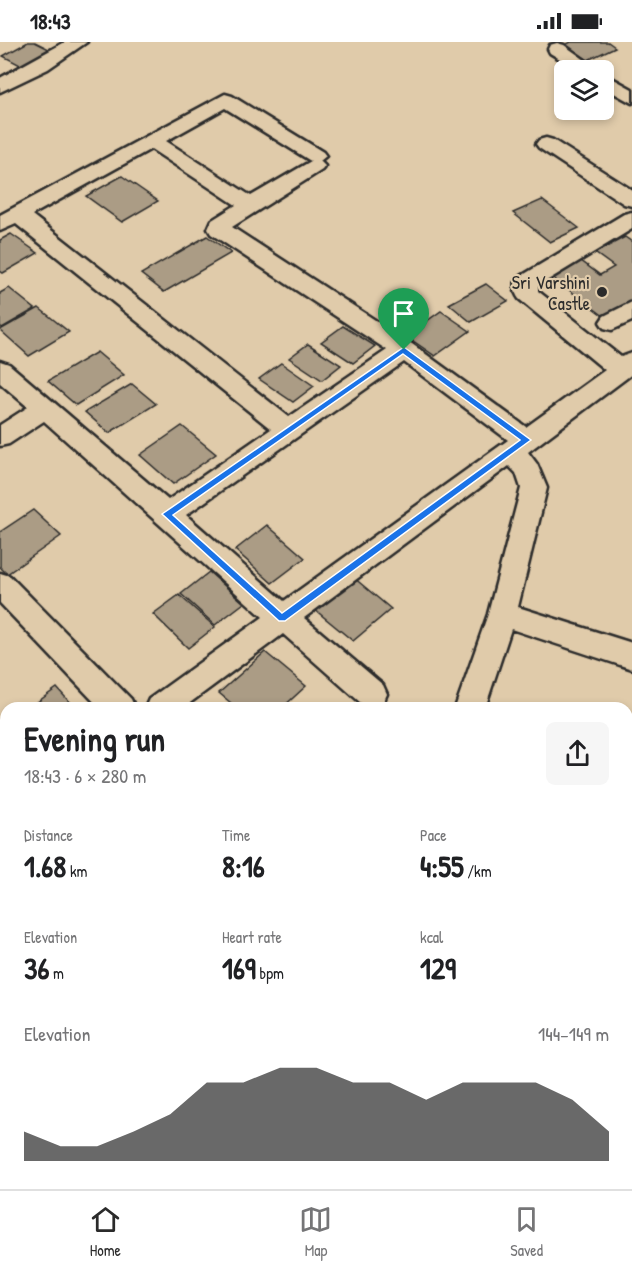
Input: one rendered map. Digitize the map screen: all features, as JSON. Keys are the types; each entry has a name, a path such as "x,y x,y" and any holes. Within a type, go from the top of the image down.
{"street":[{"path":"0,86 41,65 78,42"},
{"path":"557,50 574,60"},
{"path":"614,86 632,97"},
{"path":"289,430 8,219 225,100 315,161 220,225 219,230 404,350 518,446 518,458 529,471 534,488 502,614 472,702"},
{"path":"151,140 244,201"},
{"path":"546,144 632,199"},
{"path":"168,702 626,366 526,294 526,283 620,233"},
{"path":"167,514 404,350"},
{"path":"0,370 167,514 282,618 372,694"},
{"path":"0,437 45,408"},
{"path":"0,584 114,702"},
{"path":"502,614 632,656"}],"building":[{"path":"28,42 35,42 51,50 22,66 3,56"},
{"path":"571,42 608,42 615,47 588,60 565,45"},
{"path":"122,176 158,201 122,222 86,196"},
{"path":"542,200 579,228 550,242 513,213"},
{"path":"11,234 38,253 3,273 0,271 0,240"},
{"path":"207,236 231,253 164,292 141,274"},
{"name":"Sri Varshini Castle","path":"625,237 632,242 632,307 609,320 552,277 581,261 600,275 614,267 595,253"},
{"path":"486,284 508,301 471,322 449,304"},
{"path":"9,288 35,309 2,328 0,326 0,293"},
{"path":"39,308 69,332 29,356 0,330"},
{"path":"441,311 470,331 435,356 406,336"},
{"path":"343,326 375,346 353,363 321,342"},
{"path":"308,344 341,365 322,380 289,358"},
{"path":"97,352 124,375 76,405 48,381"},
{"path":"281,363 314,386 293,402 259,379"},
{"path":"132,384 156,404 109,433 85,412"},
{"path":"182,426 216,454 173,484 140,455"},
{"path":"33,510 61,536 7,574 0,567 0,532"},
{"path":"267,525 305,558 272,583 235,550"},
{"path":"209,572 244,603 215,625 181,594"},
{"path":"353,577 391,609 353,641 314,609"},
{"path":"179,595 215,627 188,648 153,614"},
{"path":"265,652 306,686 289,702 230,702 219,693"},
{"path":"57,688 70,702 37,702"}],"place":[{"name":"Sri Varshini Castle","path":"602,292"}],"route":[{"path":"404,350 526,440 282,618 167,514 404,350"}]}
